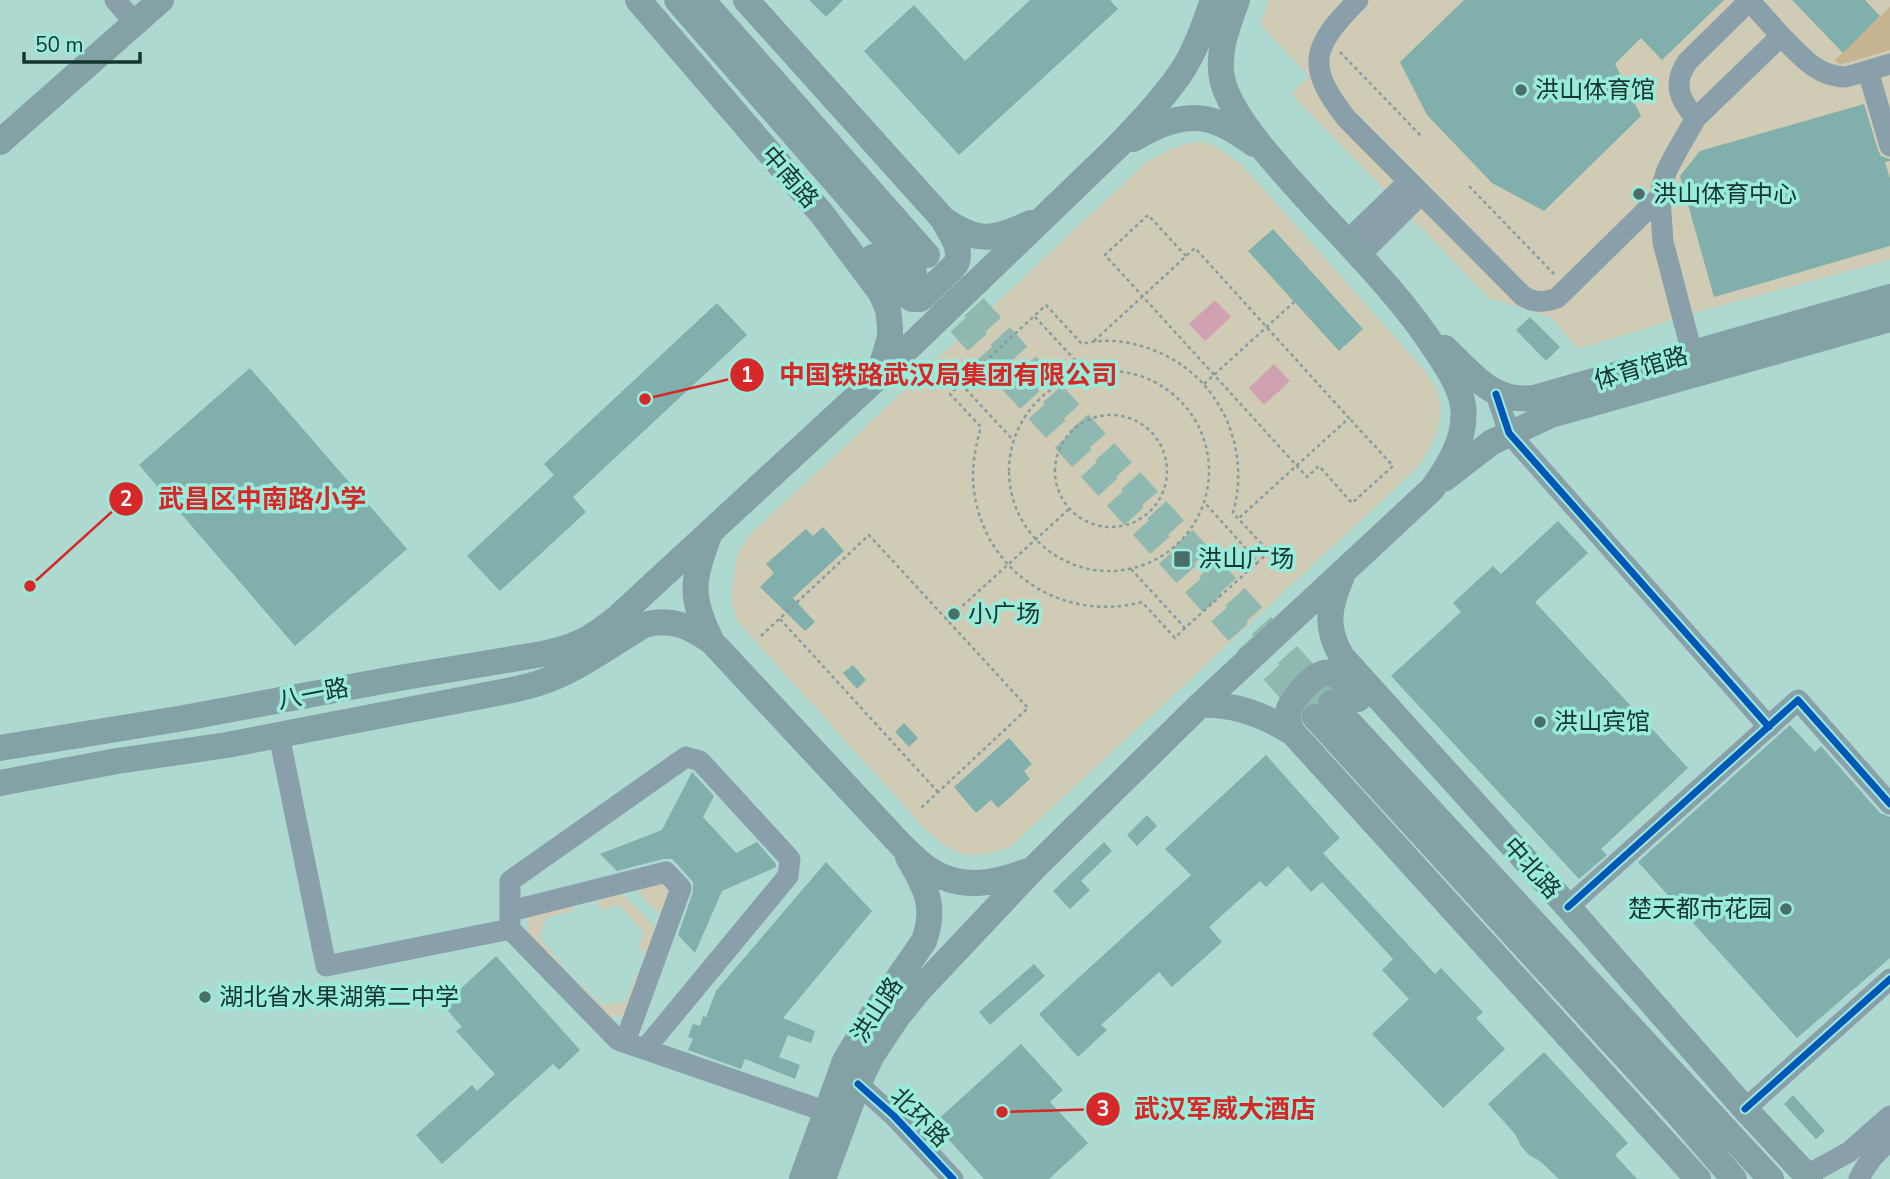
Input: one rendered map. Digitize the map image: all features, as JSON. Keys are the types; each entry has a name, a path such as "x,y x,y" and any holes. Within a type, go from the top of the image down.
{"main road":[{"path":"0,120 129,9 161,0"},
{"name":"中南路","path":"638,0 822,214 881,293 890,318 890,337 878,377"},
{"name":"中南路","path":"677,0 921,263 702,0"},
{"path":"746,0 943,219 957,245 958,259 923,297 917,300 906,294 842,222 822,214"},
{"path":"1213,0 1215,29 1221,52 1222,80 1238,113 1264,151 1416,320 1496,394"},
{"path":"1116,148 1145,118 1181,73 1195,48 1215,29 1237,0"},
{"path":"0,142 129,9"},
{"path":"1116,148 1171,120 1201,118 1222,124 1264,151"},
{"name":"八一路","path":"0,748 197,716 553,652 579,644 596,635 878,377 1116,148"},
{"path":"943,219 971,235 993,237 1004,235 1045,216"},
{"name":"体育馆路","path":"1496,394 1518,399 1534,398 1890,297"},
{"name":"体育馆路","path":"1432,489 1492,442 1551,415 1890,319"},
{"path":"1416,320 1451,374 1463,406 1455,452 1432,489"},
{"name":"洪山路","path":"823,1179 858,1084 878,1044 949,957 1033,869 1200,705 1432,489"},
{"path":"709,533 698,569 695,592 699,614 712,642"},
{"name":"中北路","path":"1344,571 1330,613 1333,637 1342,657 1808,1177"},
{"path":"0,783 117,761 227,746 540,683 586,661 633,631 654,622 674,623 689,627 712,642 902,846 927,868 941,876 981,884 1004,880 1033,869"},
{"path":"1398,720 1370,712 1340,678 1324,672 1300,692 1290,707 1288,722 1293,733 1698,1179"},
{"path":"1200,705 1225,705 1245,709 1293,733"},
{"name":"中北路","path":"1323,710 1687,1105 1771,1179"},
{"name":"洪山路","path":"802,1179 845,1061 928,931 930,912 927,893 902,846"},
{"path":"1622,970 1687,1105"},
{"path":"1572,1041 1687,1105"},
{"name":"中北路","path":"1687,1105 1734,1179"}],"street":[{"path":"1357,0 1335,24 1320,55 1319,66 1326,89 1346,118 1523,296 1534,302 1557,298 1660,197"},
{"path":"1696,118 1681,99 1679,87 1682,70 1749,0 1809,64 1824,72 1846,77 1890,64"},
{"path":"1687,355 1663,242 1660,197 1667,170 1696,118 1781,36"},
{"path":"1868,71 1890,146"},
{"path":"1352,249 1415,188"},
{"path":"1629,228 1644,234 1653,244 1687,355"},
{"path":"1496,394 1509,433 1769,727"},
{"path":"1568,907 1798,701 1890,804"},
{"path":"279,735 326,966 510,920 666,872 681,888 625,1042"},
{"path":"645,1049 788,876 790,859 700,761 686,757 510,881 510,920 618,1040 827,1112"},
{"path":"1745,1109 1890,979"},
{"name":"北环路","path":"858,1084 894,1116 953,1179"},
{"path":"1808,1177 1849,1152 1890,1116"},
{"path":"1859,1179 1865,1165 1890,1140"}],"path":[{"path":"1326,38 1421,136"},
{"path":"1469,186 1569,288"},
{"path":"1094,341 1143,296 1186,256 1195,248 1393,466 1373,485 1352,503 1319,466 1307,477 1143,296 1105,255 1148,215 1186,256"},
{"path":"1204,384 1294,302"},
{"path":"1046,305 1082,344 1094,341 1132,343 1153,349 1172,358 1204,384 1217,401 1234,440 1238,482 1233,513 1269,552 1175,638 1142,602 1117,607 1096,607 1056,598 1038,589 1021,577 993,547 977,509 973,468 981,427 950,394 1046,305"},
{"path":"1034,316 1087,373"},
{"path":"1105,371 1139,376 1170,392 1193,418 1201,433 1208,467 1203,502 1188,532 1155,559 1131,569 1115,571 1080,567 1049,551 1036,539 1017,510 1009,476 1014,441 1025,418 1041,398 1070,379 1105,371"},
{"path":"961,384 1014,441"},
{"path":"1113,414 1142,424 1154,435 1167,463 1166,479 1162,494 1141,518 1111,527 1096,525 1069,509 1057,485 1055,471 1056,458 1070,432 1097,416 1113,414"},
{"path":"1238,519 1349,418"},
{"path":"1203,502 1258,562"},
{"path":"947,621 1069,509"},
{"path":"761,636 870,535 1028,708 920,809"},
{"path":"1131,569 1185,628"},
{"path":"779,618 938,792"}],"shaded area":[{"name":"洪山体育中心","path":"1269,0 1890,0 1890,260 1708,309 1578,349 1551,317 1489,298 1291,94 1309,76 1260,25"},
{"path":"1890,7 1890,50 1840,65 1835,60"},
{"name":"洪山广场","path":"1201,141 1240,163 1424,370 1440,400 1437,430 1418,467 1011,846 984,854 963,854 944,845 923,827 737,620 731,598 737,556 749,535 1144,164 1171,150"},
{"path":"1215,300 1231,317 1205,341 1189,324"},
{"path":"1274,364 1290,381 1264,405 1249,388"},
{"path":"664,881 673,891 662,917 635,889"},
{"path":"622,893 657,929 646,955 638,946 644,932 618,905 603,910 595,901"},
{"path":"570,906 574,911 546,918 539,938 563,965 557,970 527,937 528,916"},
{"path":"636,973 642,979 631,1014 602,1019 574,989 580,983 601,1005 626,1002"}],"building":[{"path":"809,0 843,0 826,17"},
{"path":"1030,0 1110,0 1118,9 959,155 864,51 914,5 965,61"},
{"name":"洪山体育馆","path":"1464,0 1724,0 1662,60 1641,38 1615,64 1641,116 1544,211 1492,183 1427,115 1400,62"},
{"path":"1792,0 1865,0 1880,16 1843,53"},
{"path":"1864,104 1878,150 1881,156 1890,159 1885,162 1890,179 1890,246 1714,297 1680,176 1700,151"},
{"path":"1273,229 1363,329 1339,351 1248,251"},
{"path":"717,303 747,335 573,497 586,512 500,591 467,556 554,475 544,464"},
{"path":"1530,317 1560,347 1546,361 1516,330"},
{"path":"250,368 407,549 295,646 139,465"},
{"name":"洪山宾馆","path":"1558,521 1588,553 1535,602 1688,768 1601,849 1607,855 1579,879 1391,676 1461,612 1453,603 1493,566 1501,574"},
{"path":"823,527 844,551 793,598 815,622 805,631 760,587 774,573 766,564 806,529 813,536"},
{"path":"853,665 866,680 857,689 843,673"},
{"path":"904,723 918,738 909,747 895,732"},
{"name":"楚天都市花园","path":"1790,725 1815,752 1821,746 1880,813 1890,817 1890,958 1797,1038 1638,862"},
{"path":"1009,738 1032,764 1024,771 1030,779 998,808 991,800 976,813 954,787"},
{"path":"1266,755 1340,838 1323,853 1435,974 1441,968 1483,1012 1476,1018 1505,1049 1443,1108 1372,1034 1409,999 1382,970 1393,959 1322,882 1311,892 1288,866 1266,887 1260,881 1209,927 1222,942 1172,987 1159,972 1101,1025 1107,1030 1078,1057 1039,1014 1191,875 1165,849"},
{"path":"692,772 714,796 703,817 736,853 757,842 776,864 776,867 722,891 695,953 678,935 693,892 693,882 676,863 672,859 663,859 617,871 600,854 662,830"},
{"path":"1147,815 1157,826 1137,846 1127,835"},
{"path":"1104,842 1112,851 1081,881 1090,890 1070,909 1053,891"},
{"path":"826,862 872,911 783,1018 815,1031 811,1043 788,1035 779,1057 800,1065 795,1079 745,1059 741,1069 688,1050 693,1039 688,1037 693,1024 700,1026 716,991"},
{"path":"496,956 580,1050 559,1070 553,1064 442,1164 416,1135 472,1085 477,1091 495,1074 456,1031 462,1027 443,1005"},
{"path":"1034,964 1045,976 990,1025 979,1012"},
{"path":"1021,1044 1063,1090 1050,1102 1088,1143 1049,1179 984,1179 934,1123"},
{"path":"1544,1052 1628,1143 1615,1155 1637,1179 1559,1179 1540,1161 1529,1155 1515,1134 1488,1104"},
{"path":"1793,1095 1825,1131 1816,1139 1784,1104"}],"tunnel":[{"path":"948,278 1331,703"},
{"path":"934,294 1311,713"}],"cycle path":[{"path":"1496,394 1509,433 1769,727"},
{"path":"1568,907 1798,700 1890,804"},
{"path":"1745,1109 1890,979"},
{"path":"858,1084 894,1116 953,1179"}],"place":[{"name":"洪山体育馆","path":"1521,90"},
{"name":"洪山体育中心","path":"1639,194"},
{"name":"中国铁路武汉局集团有限公司","path":"645,399"},
{"name":"洪山广场","path":"1182,559"},
{"name":"武昌区中南路小学","path":"30,586"},
{"name":"小广场","path":"954,614"},
{"name":"洪山宾馆","path":"1540,722"},
{"name":"楚天都市花园","path":"1786,909"},
{"name":"湖北省水果湖第二中学","path":"205,997"},
{"name":"武汉军威大酒店","path":"1002,1112"}]}
